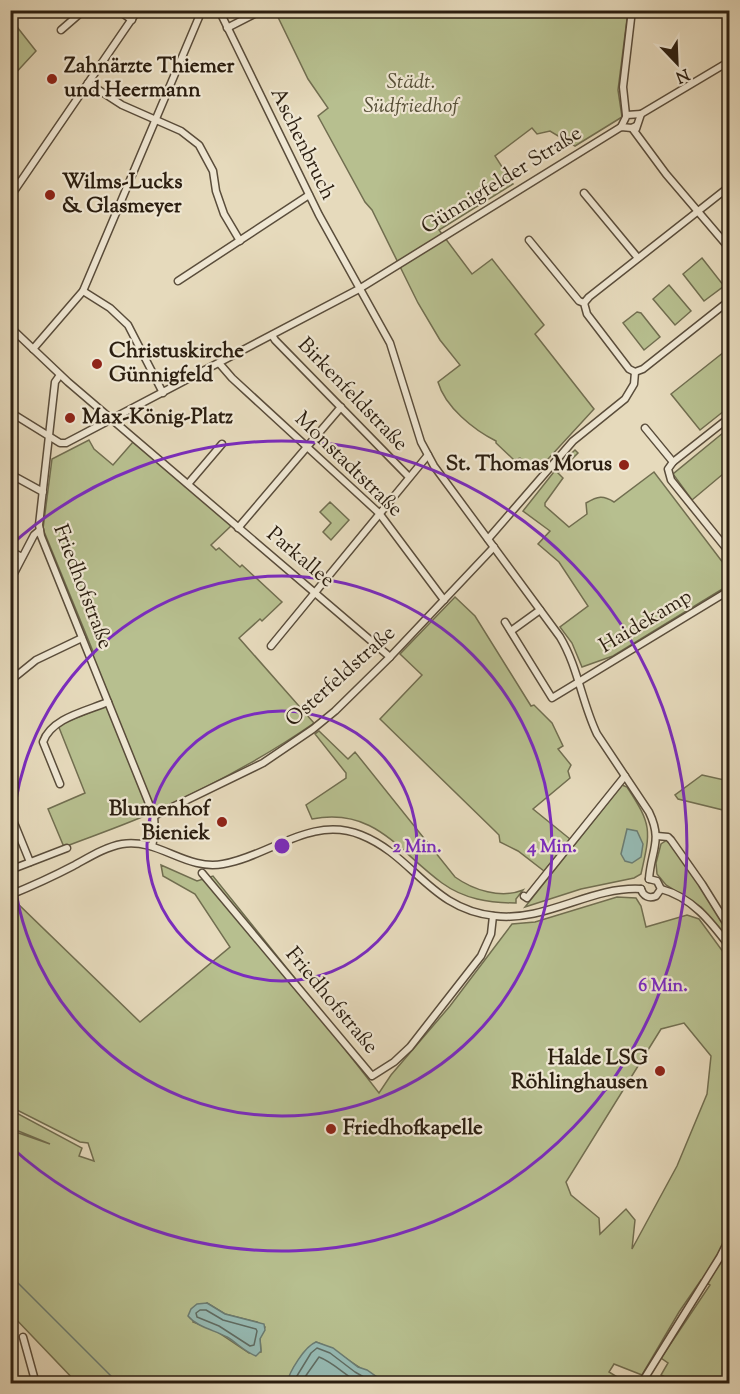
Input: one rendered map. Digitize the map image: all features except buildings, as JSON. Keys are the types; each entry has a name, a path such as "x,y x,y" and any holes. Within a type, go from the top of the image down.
{"street":[{"path":"61,30 84,10"},
{"path":"118,10 132,20"},
{"path":"10,197 138,10"},
{"path":"33,349 83,291 202,10"},
{"name":"Aschenbruch","path":"219,10 309,195 394,353 417,429 428,455 569,652 593,726 606,749 646,806 655,825 657,836"},
{"path":"227,28 262,10"},
{"path":"632,10 622,87 631,121 666,174 729,249"},
{"name":"Günnigfelder Straße","path":"359,289 729,61"},
{"path":"88,83 122,105 181,131 199,145 213,171 216,191 224,214 240,241"},
{"path":"584,303 729,186"},
{"path":"584,193 638,258"},
{"path":"178,281 309,195"},
{"path":"529,240 579,301 584,303"},
{"path":"10,412 60,443 66,443 359,289"},
{"path":"83,291 110,308 128,325 163,393"},
{"path":"584,303 587,314 595,326 629,369 635,372 643,369 729,300"},
{"name":"Parkallee","path":"10,327 60,375 390,657"},
{"name":"Birkenfeldstraße","path":"272,335 409,477"},
{"name":"Monstadtstraße","path":"219,363 232,378 379,513 444,600"},
{"path":"488,539 573,441 625,399 634,384 635,372"},
{"name":"Friedhofstraße","path":"60,375 55,382 48,436 40,536 154,816 155,832 152,846"},
{"path":"238,528 341,407"},
{"path":"729,417 673,462 668,469 671,480 729,553"},
{"path":"645,428 673,462"},
{"path":"188,484 222,444"},
{"path":"271,646 428,455"},
{"path":"10,474 43,492"},
{"path":"10,580 34,535 40,530"},
{"name":"Osterfeldstraße","path":"154,816 263,763 335,711 390,657 494,547"},
{"path":"10,551 22,557"},
{"name":"Haidekamp","path":"511,631 552,698 729,590"},
{"path":"505,622 511,631 540,610"},
{"path":"10,681 49,652 82,638"},
{"path":"60,784 43,742 44,738 57,723 108,702"},
{"path":"525,896 527,898 625,776"},
{"path":"11,816 30,862"},
{"path":"10,895 116,846 132,843 152,846 191,862 216,865 240,860 300,835 330,829 359,834 383,846 427,886 450,902 493,916 527,915 606,893 641,889"},
{"path":"649,879 657,836 668,837 702,884 729,929"},
{"path":"10,870 67,848"},
{"name":"Friedhofstraße","path":"202,873 372,1076 394,1062 410,1047 481,956 491,933 493,916"},
{"path":"661,889 658,894 650,897 644,895 641,889 644,881 649,879 657,881 661,889 695,907 729,947"},
{"path":"641,1383 720,1257 729,1237"},
{"path":"23,1337 36,1383"}],"green space":[{"name":"Städt. Südfriedhof","path":"275,11 628,11 618,90 622,117 575,146 550,131 537,134 532,128 495,156 513,184 439,230 472,274 492,259 544,325 535,334 594,409 537,471 520,458 514,460 496,441 461,417 447,400 438,382 460,365 440,340 418,303 372,210 365,202 318,116 328,108 308,79"},
{"path":"10,18 36,51 11,78 10,78"},
{"path":"702,258 724,286 704,301 683,274"},
{"path":"669,285 691,311 675,325 653,299"},
{"path":"637,312 641,313 660,337 644,350 623,323"},
{"path":"729,348 729,407 700,430 671,394"},
{"path":"729,428 729,469 692,500 673,474"},
{"path":"89,440 94,449 113,465 133,442 232,525 211,545 216,550 219,548 240,567 242,565 282,602 239,638 314,723 258,759 199,791 135,820 64,847 48,809 85,793 58,725 111,704 92,657 94,654 43,529 52,459"},
{"path":"575,450 578,453 558,473 563,478 545,503 545,506 569,527 587,514 586,503 600,497 614,502 654,472 730,572 729,585 613,656 582,667 572,643 560,627 588,606 559,562 538,544 550,531 523,511 561,463"},
{"path":"330,502 349,520 331,540 323,532 331,523 320,512"},
{"path":"455,597 475,616 531,706 534,705 552,723 563,746 558,749 571,765 568,771 570,778 533,809 570,839 544,871 518,851 500,842 499,835 380,719 422,675 400,654"},
{"path":"319,731 348,759 355,752 455,877 487,892 506,894 523,890 516,899 516,903 477,899 459,893 426,871 384,834 353,819 334,817 312,819 306,805 346,778 346,773 315,734"},
{"path":"702,775 729,781 723,810 678,799 675,795"},
{"path":"622,785 627,787 641,810 647,828 647,847 641,874 634,878 581,889 525,907"},
{"path":"667,840 713,905 727,932 729,941 701,907 666,885 657,874 656,863 661,844"},
{"path":"161,865 197,881 213,876 309,996 306,999 379,1093 391,1075 450,1006 512,924 535,922 617,897 636,898 641,906 646,927 687,915 699,919 729,960 729,1383 670,1383 671,1380 661,1375 668,1363 661,1358 710,1285 701,1280 679,1312 642,1375 614,1364 609,1372 627,1383 477,1384 467,1379 464,1383 401,1383 375,1376 337,1352 316,1342 294,1367 287,1383 73,1383 76,1382 11,1314 10,1130 50,1144 11,1128 11,1110 82,1148 79,1156 94,1161 88,1143 80,1142 11,1107 11,907 18,904 140,1022 230,947 195,894 163,876","holes":["684,1023 711,1056 707,1094 677,1166 632,1249 635,1220 626,1209 600,1234 599,1218 571,1195 566,1182 661,1029","207,1303 225,1314 257,1322 265,1327 260,1338 261,1352 249,1353 216,1331 193,1322"]}],"water":[{"path":"627,829 637,831 643,844 641,857 632,863 625,861 621,854"},
{"path":"207,1303 225,1314 264,1324 265,1330 260,1339 261,1351 256,1356 227,1337 201,1326 188,1316 197,1304"},
{"path":"316,1342 333,1348 358,1367 380,1379 401,1383 287,1383 298,1360"}],"waterway":[{"path":"10,1275 119,1384"}],"place":[{"name":"Zahnärzte Thiemer und Heermann","path":"52,79"},
{"name":"Wilms-Lucks & Glasmeyer","path":"50,195"},
{"name":"Christuskirche Günnigfeld","path":"97,364"},
{"name":"Max-König-Platz","path":"70,418"},
{"name":"St. Thomas Morus","path":"624,465"},
{"name":"Blumenhof Bieniek","path":"222,822"},
{"name":"Halde LSG Röhlinghausen","path":"660,1071"},
{"name":"Friedhofkapelle","path":"331,1129"}]}
